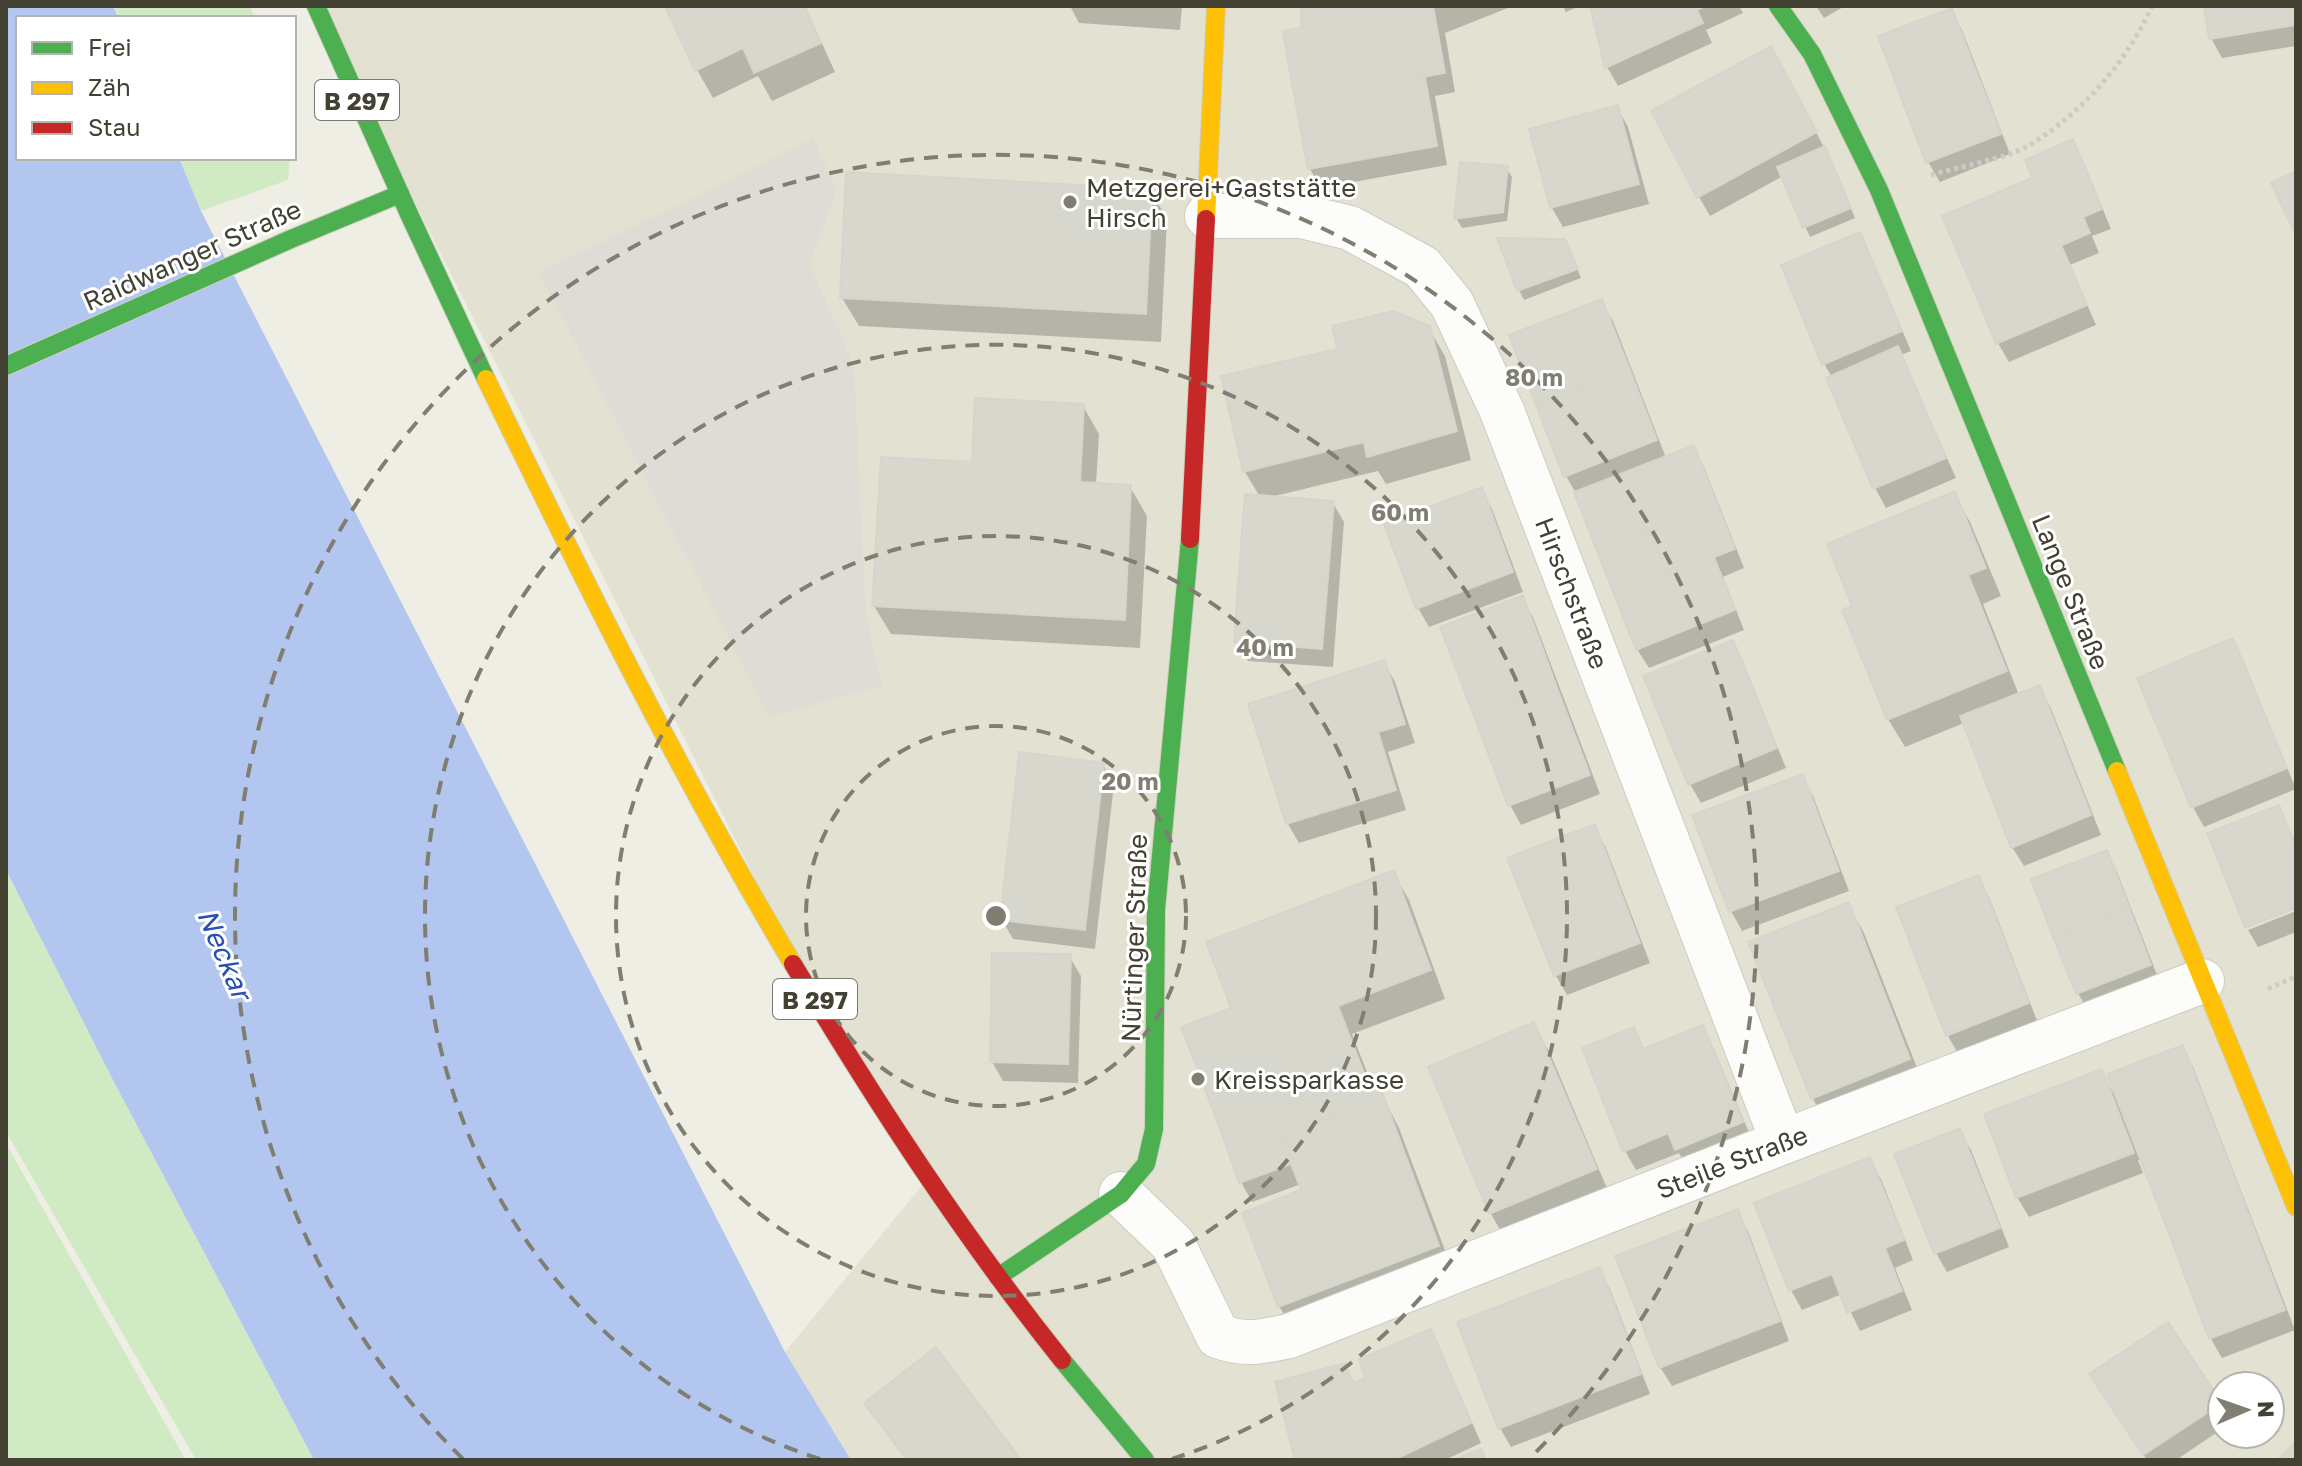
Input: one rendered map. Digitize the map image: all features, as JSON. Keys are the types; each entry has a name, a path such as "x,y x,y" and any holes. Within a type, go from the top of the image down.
{"street":[{"name":"B 297","path":"316,6 400,194 559,527 630,670 706,812 874,1094 928,1178 998,1277 1086,1392 1145,1460"},
{"name":"Nürtinger Straße","path":"998,1277 1121,1194 1146,1164 1154,1129 1156,910 1189,570 1216,6"},
{"name":"Lange Straße","path":"1778,6 1812,54 1879,190 2296,1207"},
{"name":"Raidwanger Straße","path":"6,366 400,194"},
{"name":"Hirschstraße","path":"1207,216 1301,216 1350,228 1422,267 1452,304 1502,411 1783,1142"},
{"name":"Steile Straße","path":"1121,1194 1173,1244 1218,1336 1239,1343 1262,1342 1289,1336 2202,981"}],"path":[{"path":"1879,190 2024,148 2083,105 2139,35 2152,6"},
{"path":"2276,986 2296,976"}],"shaded area":[{"path":"316,6 2296,6 2296,1460 851,1460 785,1352 928,1178 818,1004"},
{"path":"813,138 837,190 810,264 854,366 866,614 882,686 769,717 539,273"}],"green space":[{"path":"113,6 250,6 254,16 117,16"},
{"path":"180,160 290,160 288,180 201,211"},
{"path":"6,870 314,1460 196,1460 6,1132"},
{"path":"6,1144 186,1460 6,1460"}],"water":[{"name":"Neckar","path":"6,6 113,6 117,16 16,16 16,160 180,160 201,211 785,1352 851,1460 314,1460 6,870"}],"building":[{"path":"665,6 804,6 821,43 754,73 743,48 695,71"},
{"path":"1301,6 1423,6 1301,28"},
{"path":"1433,6 1445,73 1295,100 1283,31"},
{"path":"1590,6 1705,6 1697,10 1703,23 1605,68"},
{"path":"2204,6 2296,6 2296,25 2209,39"},
{"path":"1952,8 1976,71 1902,100 1878,36"},
{"path":"1771,46 1817,132 1697,198 1651,111"},
{"path":"1976,71 2001,134 1926,163 1902,100"},
{"path":"1425,77 1437,146 1308,169 1295,100"},
{"path":"1618,105 1639,184 1550,208 1529,129"},
{"path":"2073,139 2102,209 2083,217 2090,233 1971,284 1942,216 2032,178 2025,160"},
{"path":"1825,146 1851,208 1803,228 1777,167"},
{"path":"1460,162 1508,166 1503,212 1454,219"},
{"path":"2296,171 2296,235 2271,183"},
{"path":"846,172 1152,189 1146,314 840,298"},
{"path":"1860,232 1902,331 1822,365 1781,265"},
{"path":"1497,238 1565,239 1578,269 1517,291"},
{"path":"2061,245 2087,305 1996,344 1971,284"},
{"path":"1602,299 1630,370 1536,405 1509,335"},
{"path":"1393,311 1430,326 1457,431 1367,457 1364,442 1243,472 1221,376 1337,349 1332,326"},
{"path":"1898,346 1946,458 1873,489 1826,378"},
{"path":"1630,370 1657,440 1564,477 1536,405"},
{"path":"975,398 1084,404 1080,482 1131,485 1125,620 872,606 881,457 972,462"},
{"path":"1694,445 1735,549 1668,575 1650,530 1597,551 1574,492"},
{"path":"1482,487 1513,572 1416,609 1384,524"},
{"path":"1955,491 1986,568 1968,575 2007,671 1887,720 1842,610 1852,606 1827,544"},
{"path":"1245,494 1334,501 1328,577 1239,571"},
{"path":"1650,530 1668,575 1714,557 1735,610 1636,650 1597,551"},
{"path":"1239,571 1328,577 1322,649 1234,642"},
{"path":"1523,595 1556,685 1474,716 1440,627"},
{"path":"2233,638 2287,768 2191,808 2137,678"},
{"path":"1733,640 1777,748 1688,785 1643,676"},
{"path":"1385,660 1405,724 1378,732 1396,790 1286,824 1248,704"},
{"path":"1556,685 1590,775 1508,806 1474,716"},
{"path":"2040,685 2091,815 2011,848 1960,716"},
{"path":"1019,752 1104,763 1085,930 1000,920"},
{"path":"1803,774 1839,871 1729,912 1692,815"},
{"path":"2279,805 2296,847 2296,908 2245,928 2207,833"},
{"path":"1595,824 1640,943 1554,976 1507,858"},
{"path":"2107,850 2129,907 2053,937 2031,879"},
{"path":"1394,870 1431,970 1338,1006 1365,1076 1221,1131 1181,1027 1231,1008 1206,942"},
{"path":"1979,875 2029,1003 1946,1036 1896,907"},
{"path":"1849,902 1910,1059 1811,1099 1748,942"},
{"path":"2129,907 2151,965 2076,994 2053,937"},
{"path":"992,953 1071,954 1068,1064 990,1062"},
{"path":"1534,1022 1597,1169 1489,1214 1428,1067"},
{"path":"1703,1025 1743,1122 1675,1150 1668,1133 1623,1152 1582,1048 1634,1027 1643,1049"},
{"path":"2183,1045 2234,1176 2158,1205 2107,1074"},
{"path":"2102,1069 2134,1153 2016,1198 1984,1114"},
{"path":"1373,1073 1384,1097 1281,1137 1291,1164 1239,1183 1221,1131"},
{"path":"1384,1097 1439,1246 1278,1307 1242,1213 1301,1190 1281,1137"},
{"path":"1960,1128 2000,1228 1934,1254 1894,1154"},
{"path":"1870,1157 1904,1240 1885,1248 1902,1291 1847,1313 1832,1274 1789,1291 1754,1203"},
{"path":"2234,1176 2285,1310 2209,1339 2158,1205"},
{"path":"1738,1209 1780,1321 1659,1368 1615,1256"},
{"path":"1600,1267 1641,1374 1498,1429 1457,1322"},
{"path":"2168,1322 2206,1379 2206,1414 2143,1455 2089,1374"},
{"path":"1431,1329 1471,1423 1388,1460 1295,1460 1275,1382 1345,1363 1353,1383 1365,1378 1359,1359"},
{"path":"936,1347 1019,1457 1016,1460 907,1460 864,1403"},
{"path":"2296,1442 2296,1460 2277,1460"},
{"path":"1481,1449 1486,1460 1453,1460"}],"traffic: fast":[{"path":"316,6 486,379"},
{"path":"1778,6 1812,54 1879,190 2117,771"},
{"path":"6,366 400,194"},
{"path":"998,1277 1121,1194 1146,1164 1154,1129 1156,910 1190,539"},
{"path":"1062,1360 1145,1460"}],"traffic: slow":[{"path":"1206,219 1216,6"},
{"path":"486,379 672,748 793,964"},
{"path":"2117,771 2296,1207"}],"traffic: jam":[{"path":"1190,539 1206,219"},
{"path":"793,964 921,1166 989,1265 1062,1360"}],"place":[{"name":"Metzgerei+Gaststätte Hirsch","path":"1070,202"},
{"name":"Kreissparkasse","path":"1198,1079"}]}
